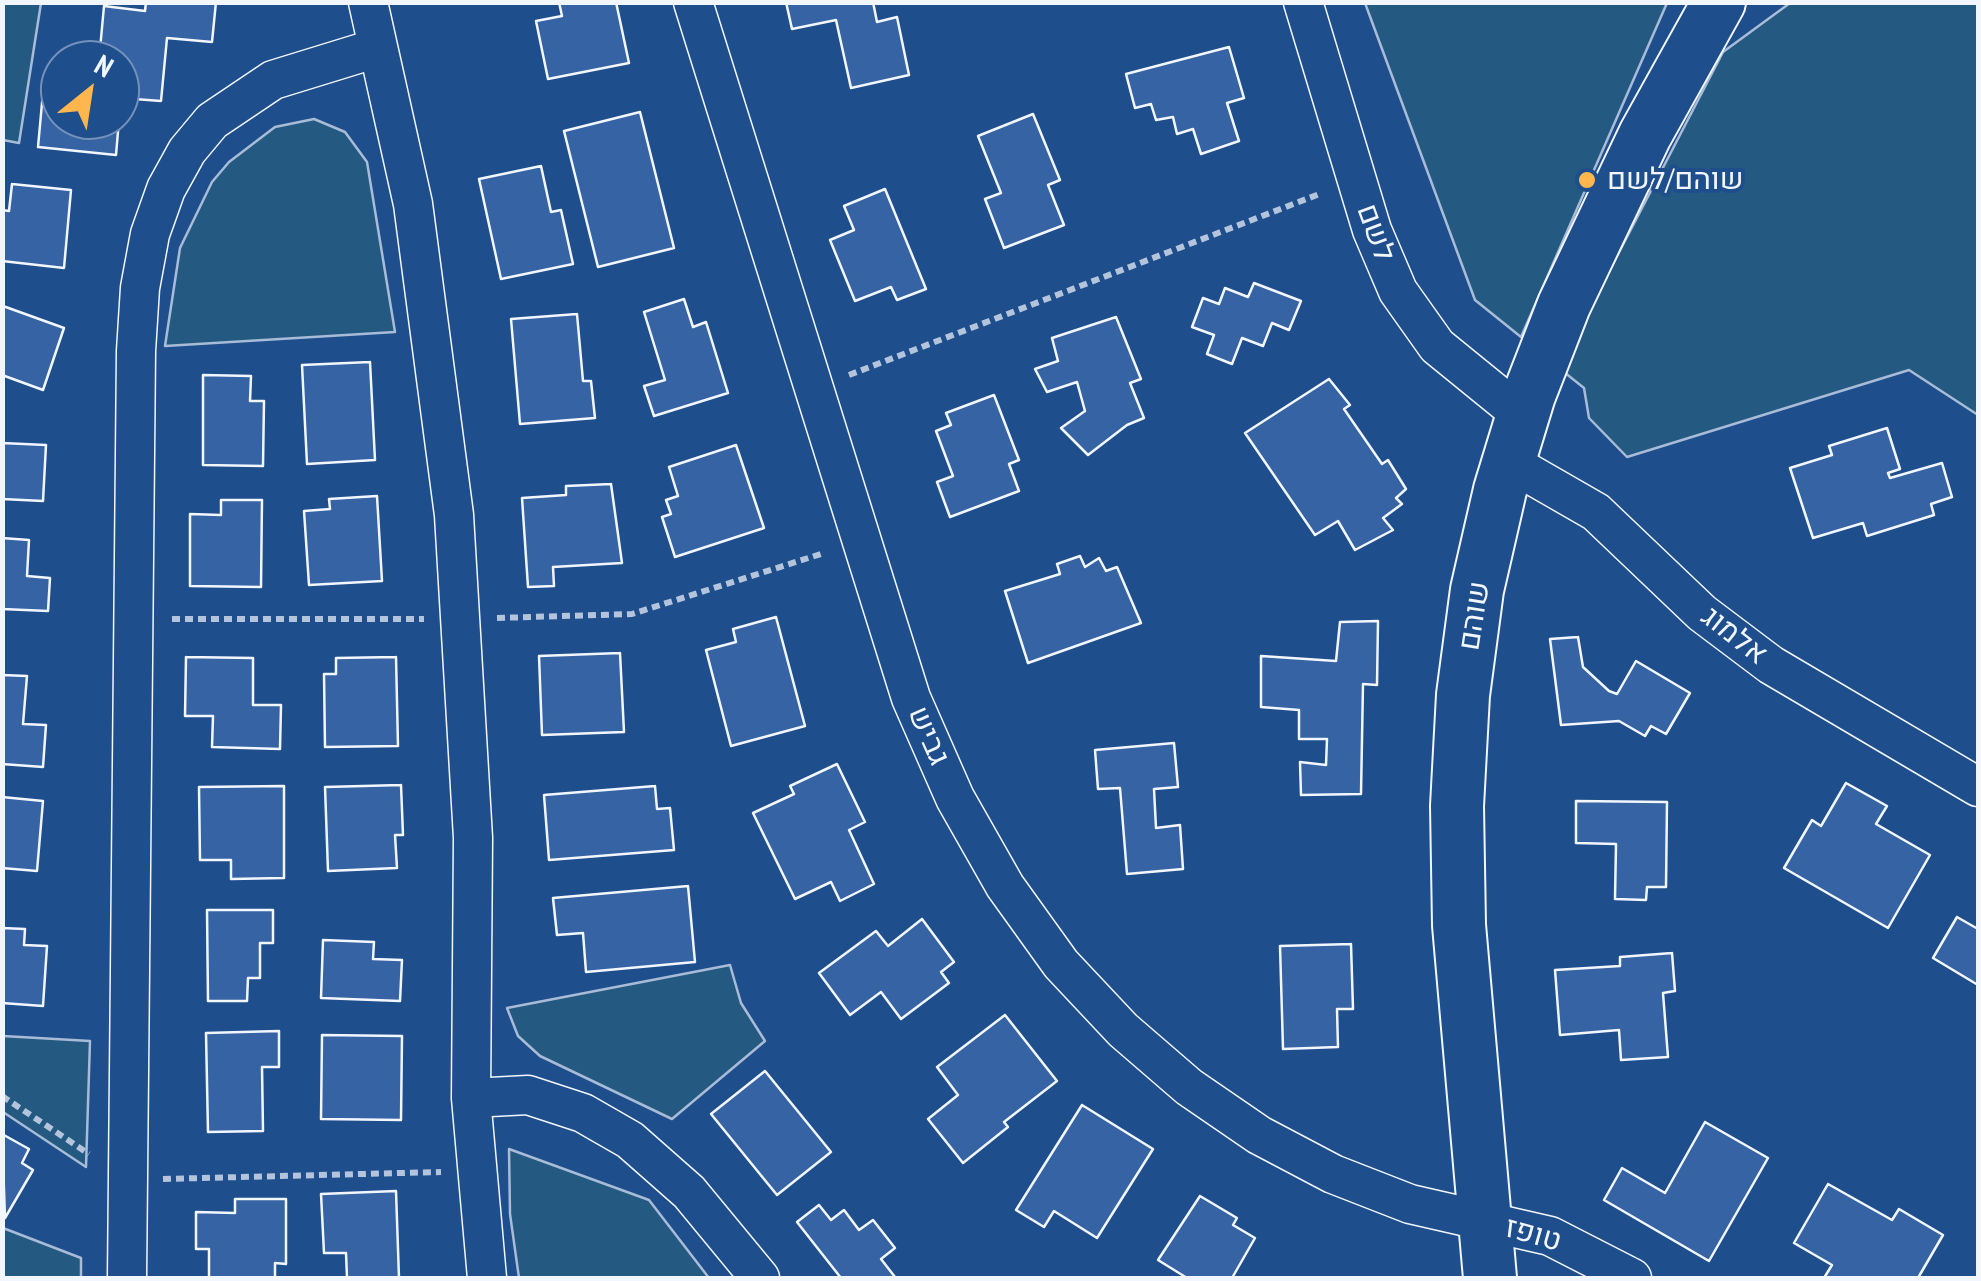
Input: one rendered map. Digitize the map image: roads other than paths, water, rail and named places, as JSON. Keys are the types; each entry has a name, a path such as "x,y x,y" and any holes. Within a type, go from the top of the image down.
{"street":[{"path":"368,2 416,224 454,514 473,820 474,1171 487,1278"},
{"name":"גביש","path":"693,2 911,698 963,813 1005,886 1061,964 1136,1042 1189,1087 1259,1135 1333,1174 1410,1204 1486,1221"},
{"name":"לשם","path":"1303,2 1379,251 1409,310 1516,439"},
{"name":"שוהם","path":"1490,1278 1459,925 1456,806 1463,694 1477,590 1516,439 1564,305 1603,218 1719,2"},
{"path":"127,1278 136,351 140,288 150,234 166,188 187,151 212,121 273,80 376,48"},
{"name":"אלמוג","path":"1516,439 1702,613 1771,665 1978,786"},
{"path":"471,1098 528,1095 582,1113 630,1140 690,1192 760,1278"},
{"name":"טופז","path":"1486,1221 1550,1236 1632,1278"}],"place":[{"name":"שוהם/לשם","path":"1587,180"}]}
